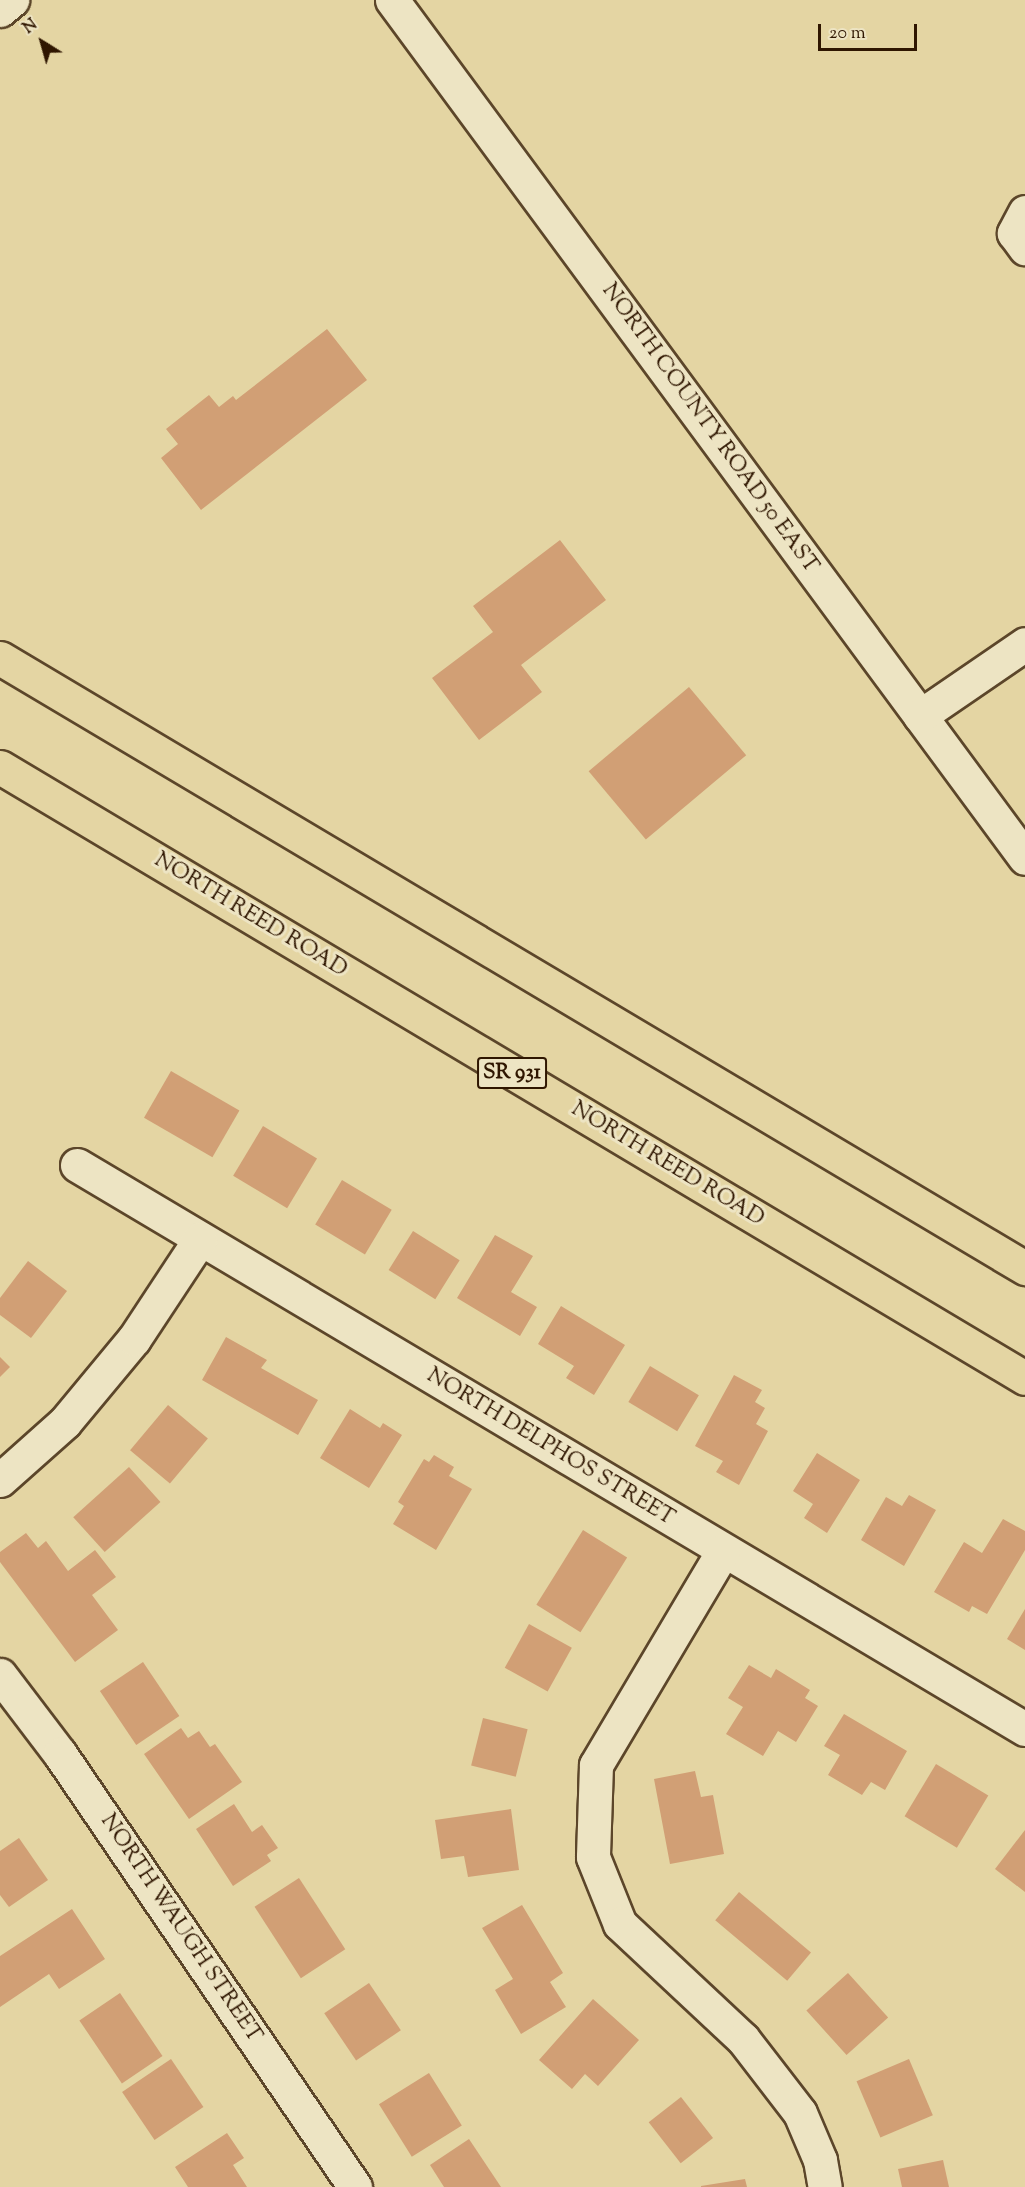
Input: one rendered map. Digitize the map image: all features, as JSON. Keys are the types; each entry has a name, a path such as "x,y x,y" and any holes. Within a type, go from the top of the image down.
{"main road":[{"path":"0,658 1025,1268"},
{"name":"NORTH REED ROAD","path":"0,767 1025,1378"}],"street":[{"path":"0,10 12,0"},
{"name":"NORTH COUNTY ROAD 50 EAST","path":"392,0 1025,858"},
{"path":"1025,212 1014,233 1025,248"},
{"path":"920,716 1025,644"},
{"name":"NORTH DELPHOS STREET","path":"77,1165 1025,1729"},
{"path":"0,1480 65,1422 134,1339 200,1239"},
{"path":"723,1551 596,1765 593,1857 620,1923 743,2039 800,2113 820,2160 825,2187"},
{"name":"NORTH WAUGH STREET","path":"0,1675 60,1754 355,2187"}],"building":[{"path":"327,329 367,380 201,510 161,458 178,444 166,429 209,395 219,407 233,396 236,400"},
{"path":"560,540 606,600 521,665 542,692 479,740 432,678 493,632 473,606"},
{"path":"689,687 746,755 646,839 589,771"},
{"path":"171,1071 239,1110 212,1157 144,1118"},
{"path":"263,1126 317,1158 287,1208 233,1176"},
{"path":"342,1180 392,1210 365,1254 315,1225"},
{"path":"413,1231 460,1260 435,1299 389,1270"},
{"path":"495,1235 533,1256 511,1292 537,1307 520,1336 457,1298"},
{"path":"28,1261 67,1291 31,1338 0,1315 0,1298"},
{"path":"561,1306 625,1345 594,1395 566,1378 574,1366 538,1344"},
{"path":"226,1337 267,1360 261,1368 318,1400 298,1435 202,1380"},
{"path":"0,1357 10,1367 0,1377"},
{"path":"650,1366 699,1395 677,1431 628,1402"},
{"path":"734,1375 762,1390 755,1402 765,1408 756,1424 768,1431 739,1485 716,1472 723,1461 695,1446"},
{"path":"168,1405 208,1438 170,1484 130,1450"},
{"path":"350,1409 380,1428 383,1423 402,1435 369,1488 320,1458"},
{"path":"817,1453 860,1480 827,1533 804,1518 813,1504 793,1491"},
{"path":"434,1455 454,1467 449,1476 472,1489 436,1550 393,1524 404,1506 398,1502 424,1459 429,1462"},
{"path":"129,1467 160,1502 105,1552 73,1517"},
{"path":"909,1495 936,1510 904,1566 861,1540 886,1497 902,1506"},
{"path":"1003,1519 1025,1531 1025,1550 987,1614 972,1606 969,1612 934,1592 964,1542 982,1553"},
{"path":"583,1530 627,1558 580,1632 536,1605"},
{"path":"26,1533 38,1548 46,1541 68,1571 95,1550 116,1577 92,1595 118,1630 75,1662 0,1562 0,1552"},
{"path":"1025,1609 1025,1650 1007,1639"},
{"path":"529,1624 572,1648 548,1691 505,1668"},
{"path":"143,1662 179,1716 136,1745 100,1691"},
{"path":"749,1665 771,1678 776,1669 810,1690 805,1698 818,1706 796,1742 778,1731 763,1756 726,1734 743,1707 728,1698"},
{"path":"844,1714 907,1751 885,1790 871,1782 862,1795 828,1775 840,1755 824,1746"},
{"path":"483,1718 528,1729 516,1777 471,1766"},
{"path":"181,1728 188,1738 199,1731 210,1747 215,1744 242,1782 189,1819 144,1754"},
{"path":"936,1764 988,1795 957,1848 905,1816"},
{"path":"695,1771 701,1797 713,1795 724,1854 670,1864 654,1779"},
{"path":"234,1804 252,1832 262,1825 278,1848 267,1855 271,1861 233,1886 196,1829"},
{"path":"511,1809 519,1870 468,1877 464,1856 441,1859 435,1820"},
{"path":"1025,1830 1025,1892 995,1869"},
{"path":"19,1838 48,1880 9,1907 0,1895 0,1851"},
{"path":"299,1878 345,1949 301,1978 255,1907"},
{"path":"739,1892 811,1952 787,1981 715,1920"},
{"path":"522,1905 563,1973 550,1982 566,2007 521,2034 495,1990 513,1979 482,1928"},
{"path":"72,1909 105,1959 59,1989 49,1974 0,2007 0,1956"},
{"path":"848,1973 888,2018 847,2055 806,2010"},
{"path":"369,1983 401,2030 356,2060 324,2013"},
{"path":"120,1993 162,2056 122,2083 79,2020"},
{"path":"593,1999 639,2040 598,2086 585,2074 572,2089 539,2060"},
{"path":"171,2059 203,2107 155,2140 122,2092"},
{"path":"909,2059 933,2115 880,2137 857,2081"},
{"path":"429,2073 462,2126 412,2157 379,2104"},
{"path":"681,2097 713,2138 681,2163 649,2122"},
{"path":"227,2133 244,2158 233,2165 247,2187 188,2187 175,2167"},
{"path":"469,2139 501,2187 444,2187 430,2165"},
{"path":"943,2160 949,2187 902,2187 898,2169"},
{"path":"745,2179 747,2187 701,2187 701,2186"}]}
